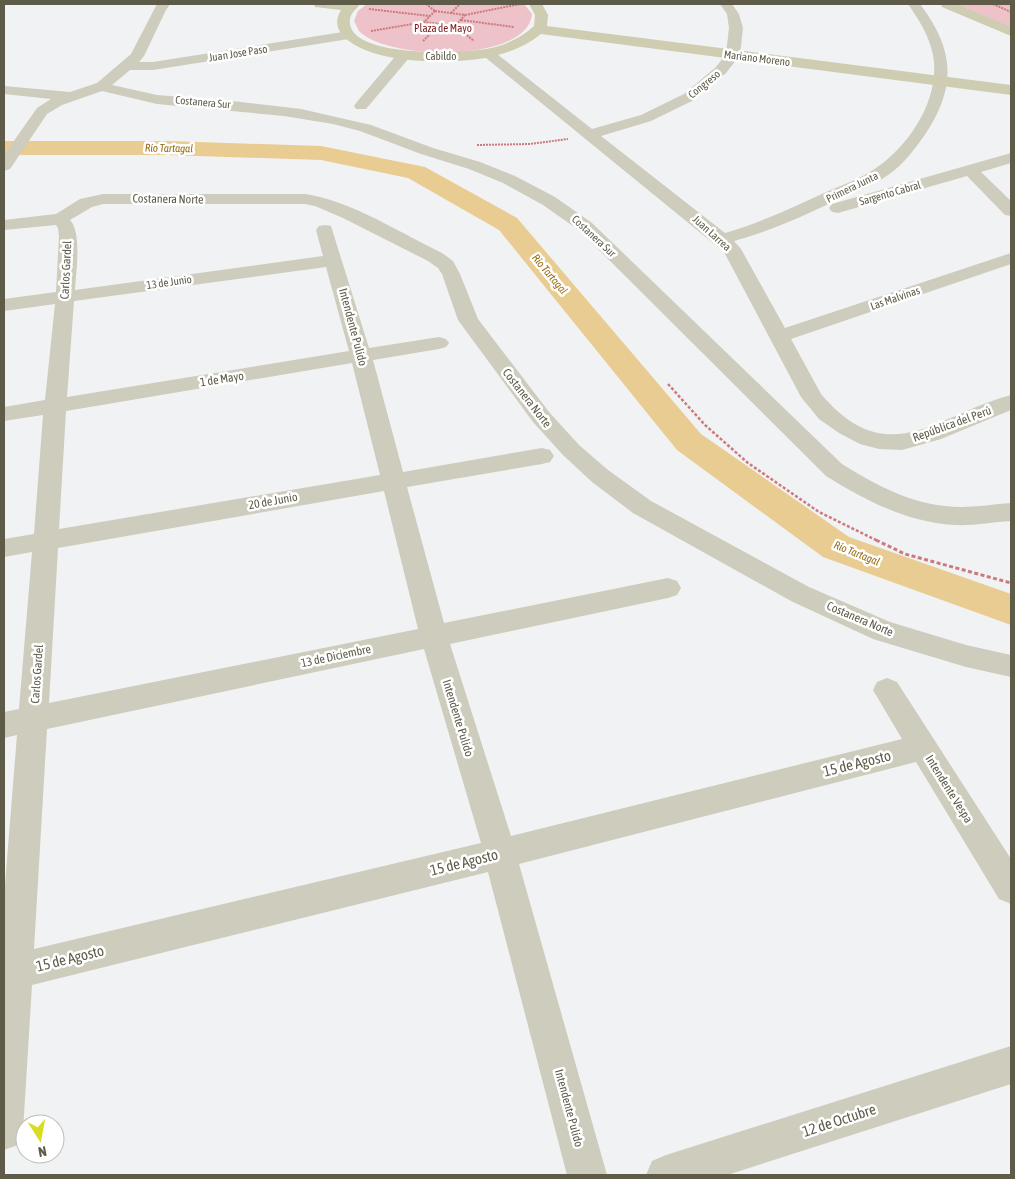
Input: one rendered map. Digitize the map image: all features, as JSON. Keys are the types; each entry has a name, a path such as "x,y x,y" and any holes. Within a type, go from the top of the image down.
{"main road":[{"path":"320,4 352,5"},
{"path":"534,4 541,10 543,20 538,29"},
{"path":"947,4 1011,32"},
{"path":"349,35 343,26 343,16 352,5"},
{"name":"Cabildo","path":"349,35 361,43 380,50 404,55 460,56 487,53 518,43 527,39 538,29"},
{"name":"Mariano Moreno","path":"538,29 1011,90"}],"street":[{"path":"42,111 71,97 94,90 127,66 137,56 160,8 164,4"},
{"path":"726,4 733,14 736,28 733,55"},
{"name":"Primera Junta","path":"722,239 767,226 876,176 898,160 928,122 939,96 942,81 942,60 936,36 914,4"},
{"name":"Juan Jose Paso","path":"127,66 153,66 349,35"},
{"name":"Juan Larrea","path":"487,53 722,239 732,250 778,337 820,409 840,423 866,437 891,443"},
{"path":"361,106 404,55"},
{"name":"Congreso","path":"591,134 646,118 689,97 721,70 733,55"},
{"path":"4,90 71,97"},
{"name":"Costanera Sur","path":"94,90 144,98 251,106 330,118 381,132 426,151 480,167 536,193 565,210 586,227 834,470 870,493 914,510 954,516 1011,512"},
{"path":"4,166 42,111 43,104 35,94"},
{"name":"Sargento Cabral","path":"767,226 909,188 1011,158"},
{"path":"969,170 1011,211"},
{"path":"876,176 909,188"},
{"name":"Costanera Norte","path":"60,219 86,203 103,198 220,200 288,198 319,201 349,214 435,257 446,265 468,320 541,417 571,450 600,476 642,507 800,594 884,631 966,656 1011,666"},
{"path":"6,225 60,219"},
{"name":"Carlos Gardel","path":"4,1131 9,973 34,719 55,406 65,297 68,236 67,227 60,219"},
{"name":"Intendente Pulido","path":"325,230 361,356 433,635 500,854 587,1175"},
{"name":"Las Malvinas","path":"778,337 1011,258"},
{"name":"13 de Junio","path":"4,305 334,260"},
{"name":"1 de Mayo","path":"4,414 439,344"},
{"name":"República del Perú","path":"891,443 920,438 1011,402"},
{"name":"20 de Junio","path":"4,548 542,456"},
{"name":"13 de Diciembre","path":"4,725 668,588"},
{"name":"Intendente Vespa","path":"887,690 1011,888"},
{"name":"15 de Agosto","path":"9,973 500,854 923,747"},
{"name":"12 de Octubre","path":"666,1175 1011,1065"}],"path":[{"path":"426,4 435,11 466,15 520,4"},
{"path":"451,13 460,4"},
{"path":"993,4 1011,12"},
{"path":"352,5 367,9 430,16"},
{"path":"424,22 435,11"},
{"path":"455,26 466,15"},
{"path":"460,20 538,29"},
{"path":"349,35 424,22 440,24 455,26 487,53"},
{"path":"421,43 440,24"},
{"path":"477,145 530,144 591,134"},
{"path":"668,384 705,425 748,463 818,512 905,554 1011,584"}],"green space":[{"name":"Plaza de Mayo","path":"367,4 524,4 532,14 525,30 507,42 483,49 425,52 397,48 374,41 359,31 354,21 358,11"},
{"path":"957,4 1011,4 1011,28"}],"waterway":[{"name":"Río Tartagal","path":"4,148 168,148 321,153 416,172 508,224 689,442 836,547 1011,610"}]}
